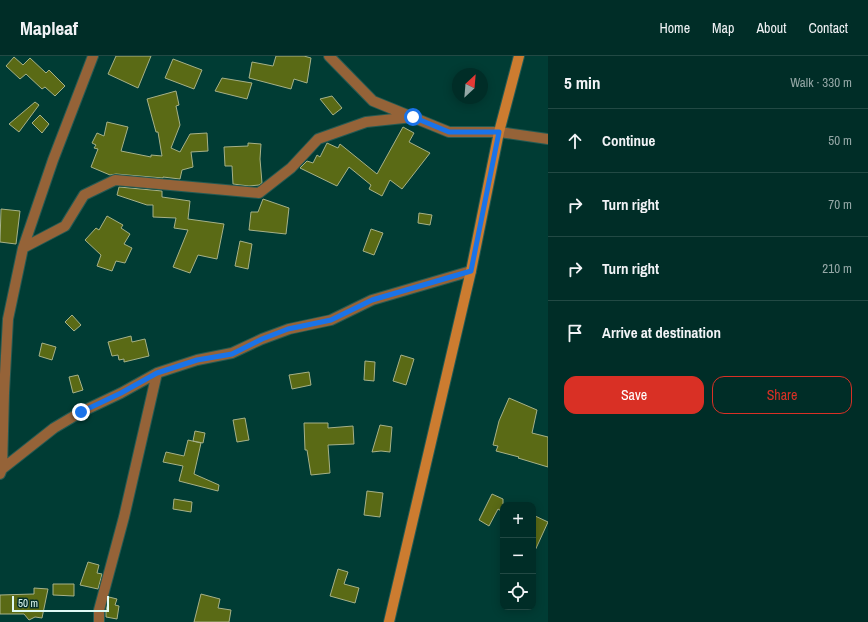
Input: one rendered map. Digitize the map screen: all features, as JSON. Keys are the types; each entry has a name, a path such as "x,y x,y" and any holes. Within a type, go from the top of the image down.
{"main road":[{"path":"389,622 471,271 499,132 519,56"}],"street":[{"path":"1,472 8,319 23,248 53,160 93,56"},
{"path":"328,56 373,101 449,132 499,132 548,139"},
{"path":"23,248 64,226 84,195 115,180 259,193 291,168 318,139 366,122 413,117"},
{"path":"1,472 54,428 81,412 121,393 157,373 197,360 232,354 262,339 288,329 331,320 372,300 471,271"},
{"path":"99,622 99,610 124,517 157,373"}],"building":[{"path":"116,56 151,56 138,88 108,74"},
{"path":"276,56 304,56 311,58 307,83 294,79 291,89 249,78 252,62 273,66"},
{"path":"14,57 23,65 30,58 46,73 49,70 65,86 55,96 45,87 42,89 26,74 20,79 6,66"},
{"path":"173,59 202,70 194,89 165,78"},
{"path":"222,78 252,83 247,99 215,91"},
{"path":"176,91 179,105 176,106 180,125 171,148 180,152 190,134 207,133 208,151 191,152 193,167 182,170 180,179 116,174 110,175 91,167 98,149 94,148 96,145 92,143 97,133 104,136 107,122 128,127 121,151 151,157 151,155 162,156 158,132 156,132 147,99"},
{"path":"332,96 342,108 333,115 320,99"},
{"path":"35,102 39,105 19,132 9,124"},
{"path":"40,115 49,124 42,133 32,123"},
{"path":"403,127 414,133 409,142 430,153 402,189 390,180 382,196 369,189 371,185 349,167 337,186 300,168 307,161 313,163 317,155 320,157 327,143 338,148 340,144 377,174"},
{"path":"248,143 261,144 260,159 262,183 259,185 249,186 233,184 232,166 225,166 224,147 248,146"},
{"path":"119,187 162,191 162,197 190,201 188,219 224,224 217,259 198,255 190,273 173,267 188,230 174,228 176,218 153,217 153,205 147,205 117,195"},
{"path":"263,199 289,208 286,234 249,230 251,212 258,212"},
{"path":"1,209 20,211 16,244 0,242"},
{"path":"419,213 432,215 430,225 418,223"},
{"path":"107,216 123,225 121,228 130,234 124,244 132,248 125,263 116,261 112,271 97,266 101,255 85,240 96,228 99,230"},
{"path":"371,229 383,233 374,255 363,251"},
{"path":"240,241 252,244 248,269 235,266"},
{"path":"72,315 81,325 74,331 65,322"},
{"path":"131,336 132,342 145,339 149,356 124,362 124,359 119,360 118,355 112,356 108,342"},
{"path":"42,343 56,347 52,360 39,356"},
{"path":"401,355 414,359 406,385 393,381"},
{"path":"365,361 375,362 374,381 364,380"},
{"path":"309,372 311,385 292,389 289,375"},
{"path":"78,375 83,390 73,393 69,377"},
{"path":"509,398 537,410 532,433 548,437 548,467 496,451 498,446 493,445 499,421"},
{"path":"245,418 249,440 237,442 233,420"},
{"path":"304,423 328,423 328,428 353,426 354,444 328,445 330,473 311,475 307,450 305,450"},
{"path":"380,425 392,427 390,452 372,452"},
{"path":"195,431 205,433 203,443 193,441"},
{"path":"188,440 201,443 194,474 219,485 218,491 179,481 183,466 163,462 166,452 184,456"},
{"path":"367,491 383,493 380,517 364,515"},
{"path":"492,494 503,499 503,502 500,502 500,510 498,509 489,526 479,520"},
{"path":"174,499 192,502 191,512 173,509"},
{"path":"536,516 548,522 536,548"},
{"path":"88,562 99,565 97,573 102,574 98,589 80,585"},
{"path":"338,569 348,572 344,584 359,588 355,603 330,596"},
{"path":"53,584 74,584 74,596 53,595"},
{"path":"34,588 48,589 42,618 35,617 29,620 24,614 0,614 0,595 34,594"},
{"path":"201,594 220,599 218,608 231,610 229,622 194,622"},
{"path":"109,597 117,599 115,605 119,606 117,619 106,617"}],"route":[{"path":"81,412 121,393 157,373 197,360 232,354 262,339 288,329 331,320 372,300 471,271 499,132 449,132 413,117"}]}
